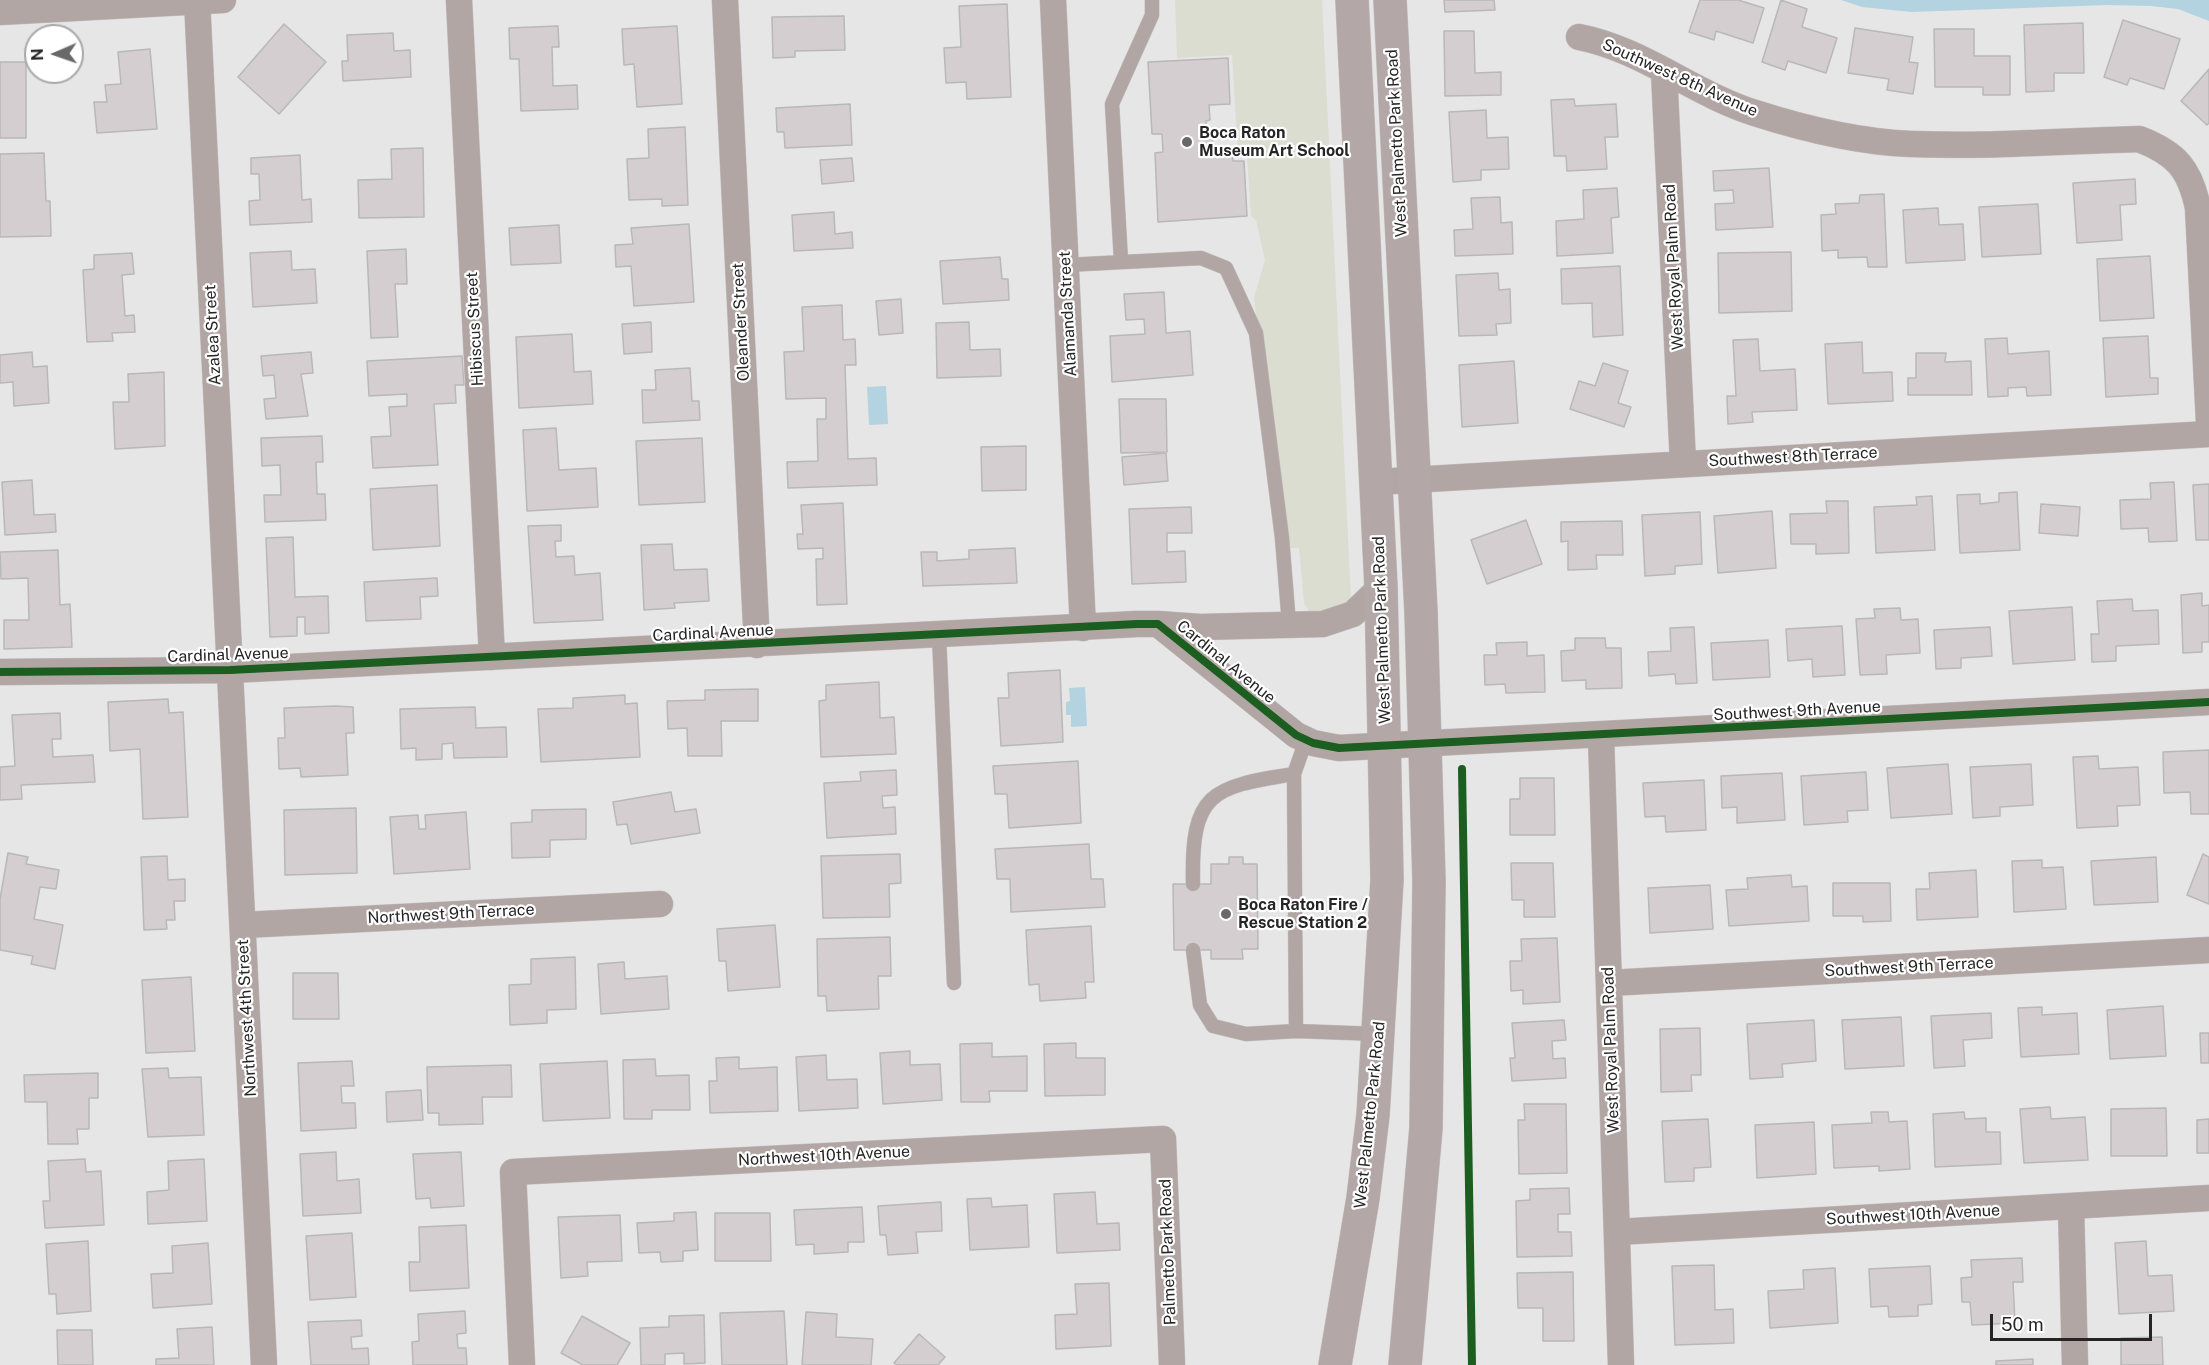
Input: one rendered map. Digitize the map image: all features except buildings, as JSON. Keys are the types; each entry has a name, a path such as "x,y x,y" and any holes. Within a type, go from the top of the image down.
{"main road":[{"name":"West Palmetto Park Road","path":"1335,1365 1363,1198 1379,1034 1387,880 1381,587 1352,0"},
{"name":"West Palmetto Park Road","path":"1390,0 1426,745 1429,969 1426,1128 1405,1365"}],"street":[{"path":"0,12 223,0"},
{"name":"Hibiscus Street","path":"459,0 492,657"},
{"name":"Oleander Street","path":"725,0 757,645"},
{"name":"Alamanda Street","path":"1053,0 1083,628"},
{"name":"Azalea Street","path":"197,1 230,670"},
{"name":"Southwest 8th Avenue","path":"1579,37 1609,42 1664,72 1752,112 1849,137 1909,144 2139,139 2162,148 2180,164 2193,184 2198,208 2209,423"},
{"name":"West Royal Palm Road","path":"1664,72 1683,463"},
{"name":"Southwest 8th Terrace","path":"1376,482 2209,434"},
{"path":"1158,624 1200,627 1339,620 1359,609 1381,587"},
{"name":"Cardinal Avenue","path":"0,672 230,670 1158,624 1252,702 1296,735 1306,740 1339,748 1386,747"},
{"name":"Northwest 4th Street","path":"230,670 264,1365"},
{"name":"Southwest 9th Avenue","path":"1386,747 2209,702"},
{"name":"West Royal Palm Road","path":"1601,736 1621,1365"},
{"name":"Northwest 9th Terrace","path":"243,925 660,904"},
{"name":"Southwest 9th Terrace","path":"1609,983 2209,950"},
{"name":"Northwest 10th Avenue","path":"522,1365 513,1172 1163,1139"},
{"name":"Palmetto Park Road","path":"1163,1139 1172,1365"},
{"name":"Southwest 10th Avenue","path":"1617,1232 2209,1198"},
{"path":"2071,1206 2075,1365"}],"lane":[{"path":"1121,261 1112,104 1152,15 1152,0"},
{"path":"1066,266 1201,258 1226,268 1256,333 1282,538 1289,624"},
{"path":"939,635 954,983"},
{"path":"1296,1031 1294,774 1306,740"},
{"path":"1193,884 1192,848 1200,812 1222,790 1251,781 1294,774"},
{"path":"1193,950 1200,1005 1213,1026 1246,1034 1296,1031 1379,1034"}],"shaded area":[{"path":"1175,0 1322,0 1351,599 1349,603 1312,615 1304,603 1299,548 1288,548 1254,298 1265,260 1256,220 1251,216 1247,155 1238,155 1232,55 1177,58"}],"water":[{"path":"1841,0 2209,0 2209,21 2178,9 2151,6 2108,5 1912,12 1862,7"},
{"path":"886,386 888,424 869,425 867,387"},
{"path":"1085,687 1087,726 1071,727 1071,715 1066,715 1066,702 1070,701 1069,688"}],"cycle path":[{"path":"0,672 230,670 1158,624 1296,735 1313,743 1339,748 2209,702"},
{"path":"1462,769 1472,1365"}],"place":[{"name":"Boca Raton Museum Art School","path":"1187,142"},
{"name":"Boca Raton Fire / Rescue Station 2","path":"1226,914"}]}
